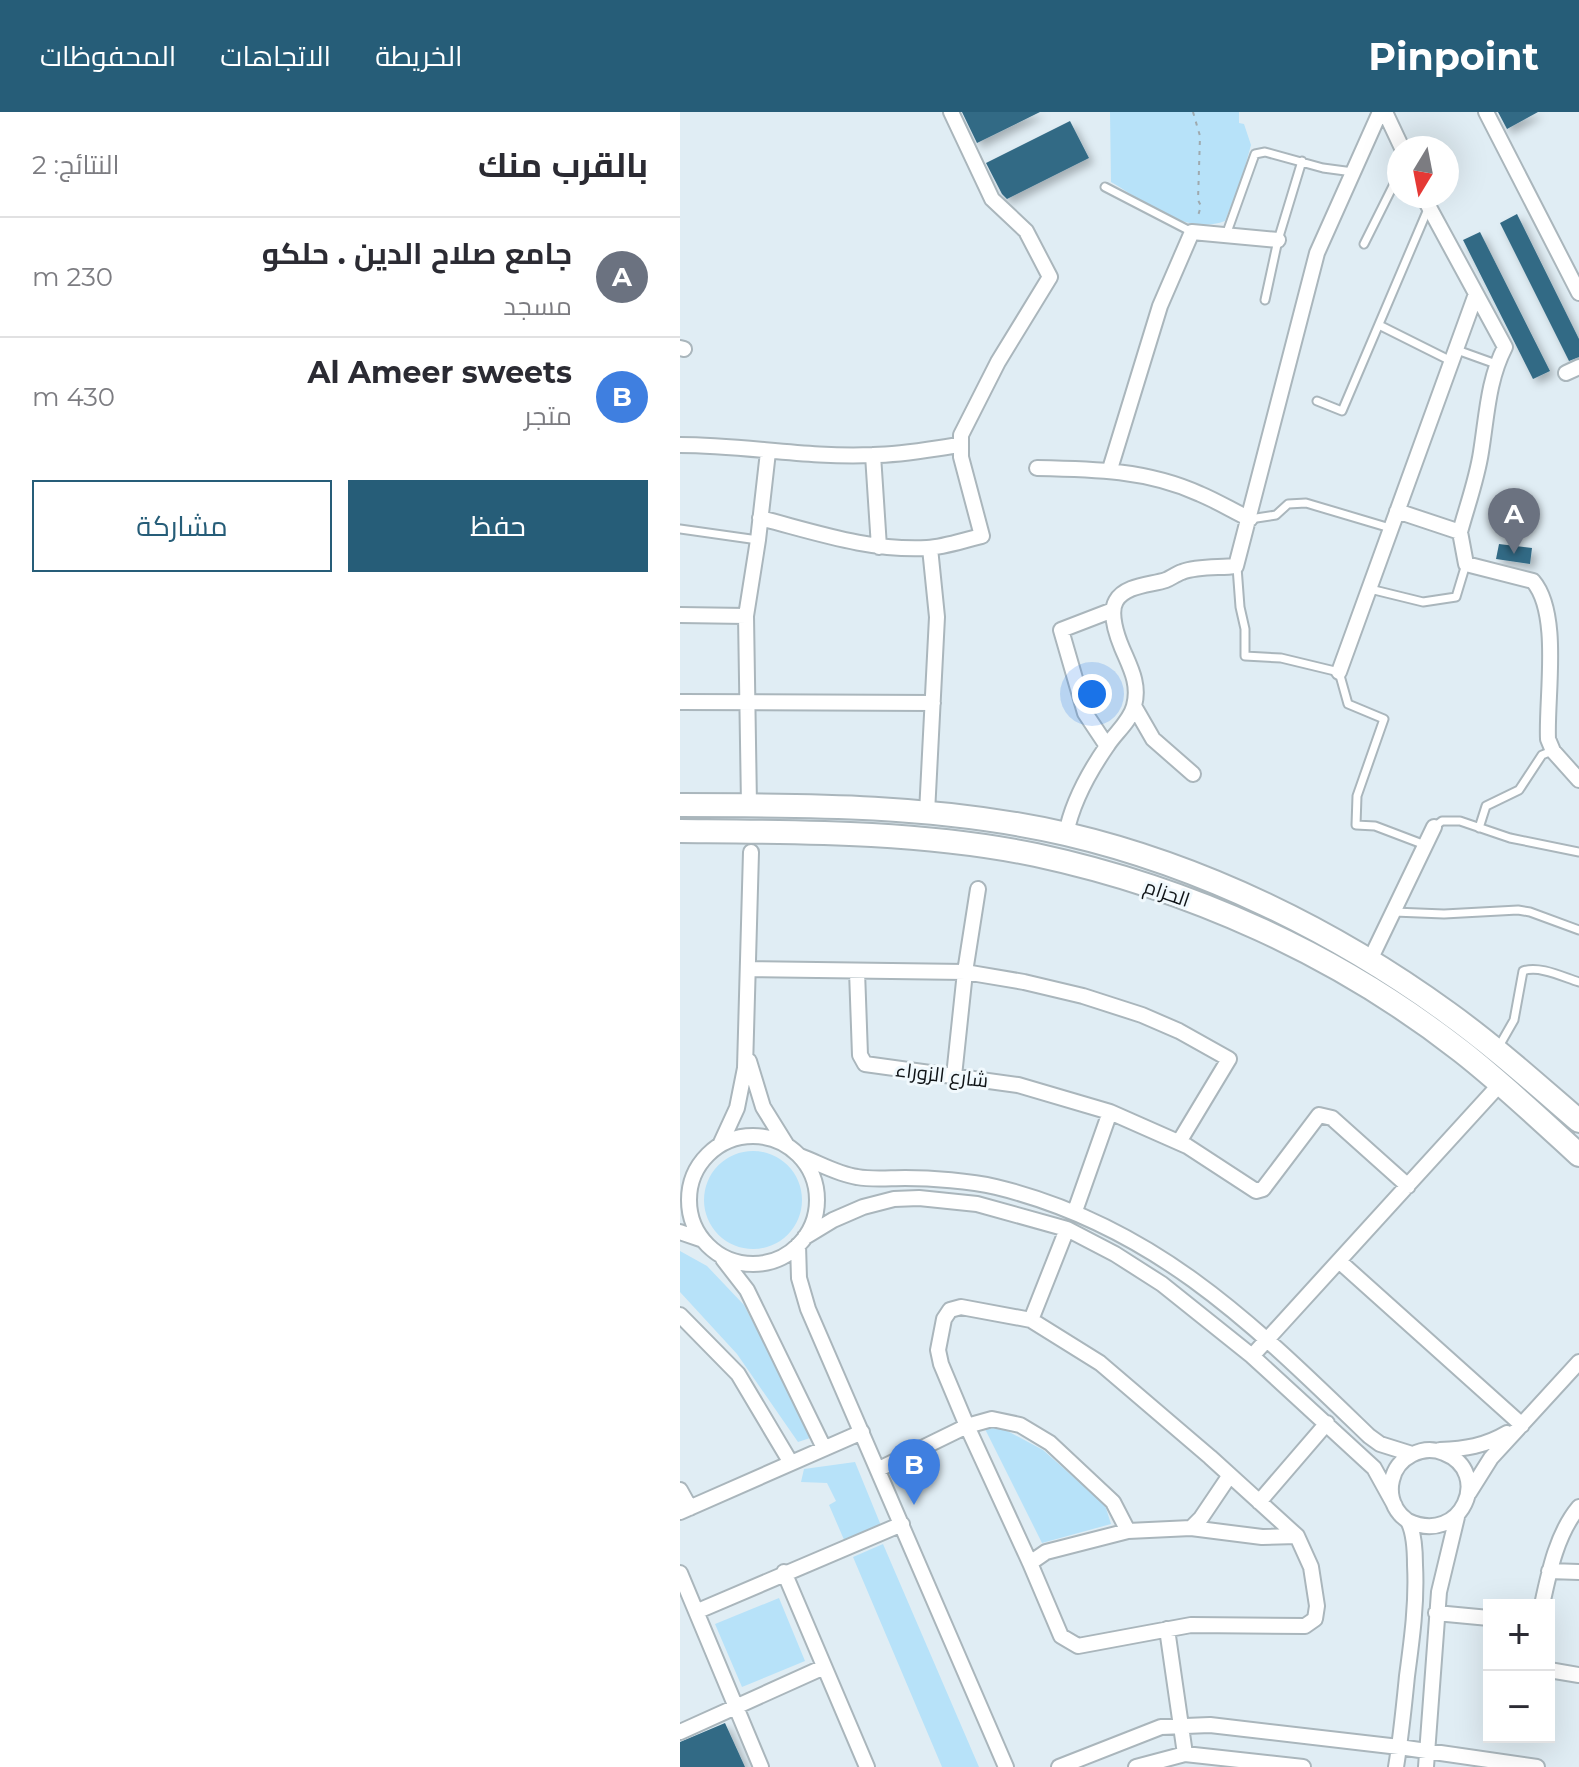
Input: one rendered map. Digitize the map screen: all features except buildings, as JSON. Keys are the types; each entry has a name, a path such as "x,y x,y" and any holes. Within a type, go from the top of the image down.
{"main road":[{"path":"680,805 831,806 927,813 1066,834 1158,862 1279,911 1370,960 1449,1013 1579,1121"},
{"name":"الحزام","path":"680,831 840,833 930,840 1034,855 1140,883 1233,917 1363,983 1427,1026 1501,1083 1579,1155"}],"street":[{"path":"760,518 879,547 930,548 982,536 960,445 961,435 998,362 1050,277 1026,231 992,199 951,112"},
{"path":"1382,112 1395,136"},
{"path":"1066,834 1079,794 1134,706 1133,671 1120,645 1113,610 1116,601 1131,589 1182,572 1236,566 1317,253 1382,112"},
{"path":"1486,112 1579,293"},
{"path":"1429,208 1505,347 1496,364 1485,410 1481,453 1460,532 1466,564 1533,581 1539,587 1549,630 1548,729 1553,751 1579,780"},
{"path":"1110,469 1160,306 1192,232 1278,240"},
{"path":"1339,672 1476,294"},
{"path":"680,445 768,452 873,455 960,445"},
{"path":"749,805 746,616 768,452"},
{"path":"873,455 879,547"},
{"path":"1037,468 1110,469 1200,493 1250,519"},
{"path":"1397,511 1460,532"},
{"path":"927,813 937,617 930,548"},
{"path":"1107,746 1085,713 1061,630 1113,610"},
{"path":"680,615 746,616"},
{"path":"680,702 933,703"},
{"path":"1134,706 1153,739 1193,774"},
{"path":"1370,960 1434,827"},
{"path":"751,852 747,1045 737,1108 720,1145 698,1167 690,1185 689,1204 693,1223 703,1240 732,1267 747,1290 824,1448"},
{"path":"954,1076 978,889"},
{"path":"749,969 965,972 1047,987 1162,1023 1229,1059 1179,1142"},
{"name":"شارع الزوراء","path":"857,971 860,1055 865,1064 1018,1085 1110,1112 1179,1142 1256,1191 1263,1189 1319,1115 1325,1115 1408,1186"},
{"path":"747,1045 750,1068 763,1107 786,1145 800,1156 853,1177 910,1178 994,1186 1075,1211 1123,1235 1184,1272 1268,1339 1380,1444 1412,1454 1467,1449 1493,1441 1522,1425"},
{"path":"1252,1356 1501,1083"},
{"path":"1075,1211 1110,1112"},
{"path":"720,1145 742,1137 757,1136 786,1145"},
{"path":"800,1156 811,1172 817,1201 814,1220 802,1241 799,1278 808,1309 1006,1767"},
{"path":"680,1174 698,1167"},
{"path":"717,1253 745,1263 764,1263 783,1256 833,1220 863,1207 894,1199 919,1198 977,1204 1067,1229 1152,1277 1185,1300 1252,1356 1374,1468 1395,1506 1408,1521 1416,1563 1414,1614 1396,1767"},
{"path":"1031,1320 1067,1229"},
{"path":"680,1232 703,1240"},
{"path":"1339,1261 1522,1425"},
{"path":"975,1307 1031,1320 1100,1363 1297,1536 1311,1567 1317,1606 1315,1619 1305,1626 1191,1625 1078,1646 1061,1636 967,1426 938,1350 944,1319 950,1310 975,1307"},
{"path":"680,1315 738,1374 791,1463"},
{"path":"1468,1494 1491,1458 1579,1362"},
{"path":"879,1469 967,1426 992,1419 1020,1425 1050,1443 1113,1502 1128,1531"},
{"path":"1259,1502 1327,1423"},
{"path":"680,1490 685,1510 862,1432"},
{"path":"1426,1767 1436,1613 1457,1517 1465,1506 1468,1494 1468,1481 1463,1469 1455,1459 1434,1450"},
{"path":"1395,1506 1391,1495 1395,1471 1412,1454"},
{"path":"1191,1528 1230,1475"},
{"path":"1543,1599 1549,1571 1569,1519 1579,1507"},
{"path":"1408,1521 1428,1527 1457,1517"},
{"path":"698,1611 902,1524"},
{"path":"1030,1563 1046,1552 1128,1531 1191,1528 1262,1537 1297,1536"},
{"path":"1549,1571 1579,1572"},
{"path":"784,1572 867,1767"},
{"path":"680,1573 761,1767"},
{"path":"1436,1613 1483,1617"},
{"path":"1167,1629 1185,1754"},
{"path":"680,1732 824,1667"},
{"path":"1555,1671 1579,1675"},
{"path":"1059,1767 1161,1727 1210,1725 1537,1767"},
{"path":"1136,1767 1185,1754 1303,1767"}],"lane":[{"path":"1226,235 1255,154 1265,152 1323,168 1353,172"},
{"path":"1265,300 1278,240 1302,161"},
{"path":"1105,187 1192,232"},
{"path":"1364,244 1387,198"},
{"path":"1317,401 1342,411 1424,208"},
{"path":"1379,325 1453,355 1496,364"},
{"path":"1250,519 1276,515 1288,504 1306,503 1390,528"},
{"path":"680,529 758,540"},
{"path":"1368,588 1423,602 1456,597 1466,564"},
{"path":"1236,566 1245,629 1245,656 1281,658 1339,672 1348,704 1384,719 1357,796 1356,825 1375,826 1425,845"},
{"path":"1479,828 1486,806 1519,790 1542,755 1553,751"},
{"path":"1434,827 1442,821 1452,820 1579,852"},
{"path":"1394,912 1444,914 1518,910 1579,930"},
{"path":"1497,1050 1514,1020 1523,971 1538,970 1579,982"}],"path":[{"path":"1192,232 1201,206 1198,200 1200,136 1193,112"}],"shaded area":[{"path":"1110,112 1239,112 1239,123 1244,124 1251,145 1225,221 1195,224 1180,220 1151,207 1111,182"},
{"path":"753,1151 772,1155 787,1166 798,1181 802,1200 798,1219 787,1234 772,1245 753,1249 734,1245 719,1234 708,1219 704,1200 708,1181 719,1166 734,1155"},
{"path":"680,1251 707,1266 744,1305 813,1437 798,1442 737,1354 680,1292"},
{"path":"1000,1427 1043,1450 1105,1505 1111,1524 1042,1543 985,1429"},
{"path":"855,1462 882,1528 845,1542 829,1505 836,1501 827,1483 801,1482 804,1469"},
{"path":"883,1544 979,1767 942,1767 853,1557"},
{"path":"779,1598 805,1661 742,1687 715,1624"}],"place":[{"name":"جامع صلاح الدين . حلكو","path":"1514,554"},
{"name":"Al Ameer sweets","path":"914,1505"}]}
